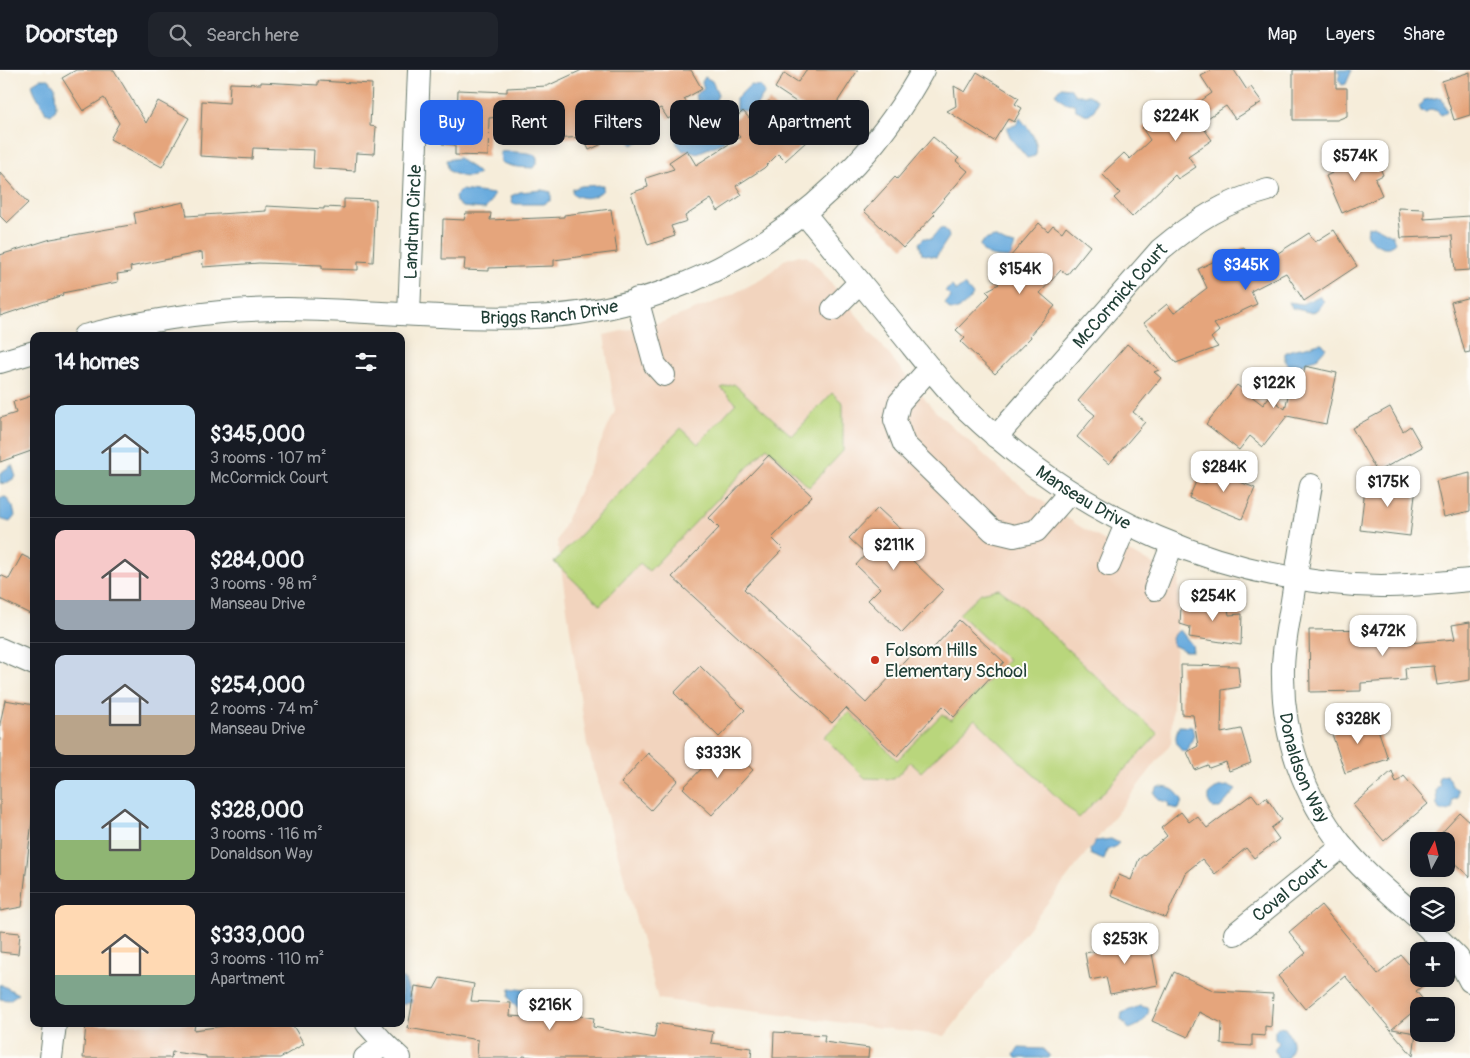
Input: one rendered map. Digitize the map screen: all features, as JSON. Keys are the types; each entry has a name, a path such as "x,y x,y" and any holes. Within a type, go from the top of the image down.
{"street":[{"name":"Landrum Circle","path":"409,314 419,70"},
{"name":"Briggs Ranch Drive","path":"114,332 171,318 228,312 286,309 503,318 553,316 637,300 696,278 725,264 755,248 804,213 839,182 873,146 893,120 923,70"},
{"name":"McCormick Court","path":"996,437 1160,250 1210,212 1268,190"},
{"name":"Manseau Drive","path":"804,213 930,368 966,408 996,437 1046,476 1126,524 1172,545 1215,559 1296,578 1380,586 1422,585 1470,580"},
{"path":"833,309 860,282"},
{"path":"637,300 655,364 664,375"},
{"path":"0,362 30,353"},
{"path":"930,368 899,403 895,420 904,444 993,532 1014,536 1036,531 1070,492"},
{"name":"Donaldson Way","path":"1310,485 1286,634 1282,676 1286,718 1296,758 1311,797 1325,822 1360,865 1410,910"},
{"path":"1109,565 1126,524"},
{"path":"1155,589 1172,545"},
{"path":"0,649 30,662"},
{"name":"Coval Court","path":"1235,934 1343,846"},
{"path":"1432,932 1458,958 1470,981"},
{"path":"51,1058 55,1027"},
{"path":"365,1058 393,1051 370,1027"}],"shaded area":[{"name":"Folsom Hills Elementary School","path":"799,255 808,257 818,267 934,410 1000,469 1029,492 1079,526 1107,542 1179,576 1171,743 945,1036 658,999 587,744 557,541 615,411 604,335 663,322 725,298 764,278 784,260"}],"green space":[{"path":"734,384 792,436 832,393 843,403 843,451 809,487 767,447 649,571 640,563 600,605 554,562 681,428 698,444 736,403 721,388"},
{"path":"999,589 1020,605 1158,734 1079,818 975,719 921,772 910,762 894,779 865,778 824,737 849,712 897,760 942,714 951,720 1008,660 959,614 981,593"}],"water":[{"path":"1336,70 1352,70 1346,84 1342,85 1338,79 1340,73"},
{"path":"705,77 712,81 718,94 715,100 697,100 695,95 704,89 702,82"},
{"path":"40,79 49,79 55,87 56,109 51,115 46,113 33,88 32,84"},
{"path":"750,85 760,86 765,93 760,100 749,100 748,111 739,110 739,100 736,99"},
{"path":"1061,87 1070,88 1075,95 1089,95 1097,100 1095,109 1087,115 1076,110 1074,104 1066,103 1055,94"},
{"path":"1441,97 1447,111 1441,115 1431,109 1426,112 1421,111 1419,106 1424,100"},
{"path":"1020,118 1035,140 1035,156 1027,158 1008,132 1007,127 1016,125"},
{"path":"678,145 717,145 697,153 687,150 683,151"},
{"path":"500,152 534,154 537,156 537,164 533,168 505,164 501,162"},
{"path":"459,158 479,174 464,177 449,171 446,160"},
{"path":"603,185 603,190 592,197 584,198 572,193 573,189 581,186"},
{"path":"461,190 494,194 485,209 462,207 456,202 455,196"},
{"path":"542,190 551,192 551,200 544,204 513,204 511,196 520,192"},
{"path":"1375,226 1392,235 1395,242 1392,246 1382,246 1367,236 1368,227"},
{"path":"940,228 948,233 949,237 936,257 922,254 919,243 924,238 931,239"},
{"path":"994,237 1015,245 1010,258 991,256 981,249 980,244"},
{"path":"964,285 973,295 961,308 950,310 945,304 951,297 945,291 952,286 956,291"},
{"path":"1319,296 1324,301 1313,313 1292,308 1289,302 1302,304"},
{"path":"1322,343 1326,348 1316,359 1308,361 1299,367 1290,367 1285,362 1285,353 1288,351"},
{"path":"12,465 16,477 5,484 0,483 0,473"},
{"path":"6,497 13,507 15,516 10,522 0,519 0,498"},
{"path":"1180,630 1192,645 1193,651 1185,651 1173,645 1172,639 1174,634"},
{"path":"1179,726 1192,727 1194,735 1187,752 1182,751 1176,742"},
{"path":"1446,775 1450,779 1452,786 1458,790 1458,798 1452,800 1452,809 1440,811 1437,805 1436,790 1440,785 1439,777"},
{"path":"1228,786 1236,790 1220,808 1213,808 1209,803 1209,794 1218,787"},
{"path":"1158,787 1170,789 1178,794 1182,801 1179,809 1169,807 1168,802 1159,800 1154,793"},
{"path":"1111,839 1119,843 1107,850 1104,860 1091,855 1090,850 1096,841"},
{"path":"405,980 412,1002 405,1003"},
{"path":"0,984 18,994 9,1000 0,999"},
{"path":"510,988 525,990 534,997 532,1009 523,1010 516,1006 509,997"},
{"path":"1140,1006 1148,1008 1148,1014 1142,1022 1129,1029 1121,1019 1122,1013"},
{"path":"1278,1027 1285,1028 1291,1039 1292,1046 1287,1058 1278,1058 1274,1049 1279,1043 1275,1038 1275,1031"},
{"path":"1019,1048 1043,1049 1050,1056 1049,1058 1016,1058 1014,1055"}],"building":[{"path":"76,70 114,70 146,123 158,101 189,118 162,167 110,139 119,123 104,98 83,111 62,78"},
{"path":"582,70 691,70 702,89 685,100 670,100 670,118 668,119 660,108 660,100 575,100 575,138 565,138 565,100 493,100 493,118 489,118 488,156 455,155 455,145 483,145 483,100 458,100 458,90 507,92 507,88 547,86"},
{"path":"806,70 858,70 839,100 793,100 775,88 784,73 798,82"},
{"path":"1212,70 1234,70 1247,90 1251,87 1262,102 1235,119 1226,106 1200,123 1212,140 1188,156 1196,167 1178,179 1175,175 1132,217 1114,198 1120,193 1102,174 1124,153 1130,159 1150,140 1142,128 1171,107 1178,117 1212,93 1201,76"},
{"path":"1293,70 1336,70 1336,88 1347,88 1347,116 1337,120 1293,120"},
{"path":"977,72 1019,98 1015,104 1022,108 1014,122 1008,119 994,141 947,111 956,106 954,86 965,92"},
{"path":"1470,72 1470,115 1454,120 1442,81"},
{"path":"318,81 372,84 370,126 376,127 374,154 356,153 355,171 313,168 314,150 253,148 252,159 200,156 202,101 229,103 230,83 261,84 261,82 318,85"},
{"path":"743,111 749,118 749,145 803,145 785,161 778,154 764,168 736,186 742,195 718,211 711,199 685,216 687,221 671,226 675,236 648,245 631,193 648,187 646,178 674,169 669,162 687,150 696,165 727,145 739,145 739,115"},
{"path":"933,137 959,158 956,161 968,171 933,212 935,214 903,248 864,211 895,177 897,179"},
{"path":"587,145 600,145 589,150"},
{"path":"1374,154 1383,175 1375,179 1382,195 1342,213 1326,176 1332,173 1326,166 1343,158 1347,166"},
{"path":"0,172 28,203 7,223 0,216"},
{"path":"344,199 376,200 373,262 358,261 358,270 322,269 322,265 259,263 203,267 202,252 130,267 131,272 117,274 118,282 62,293 63,295 0,316 0,255 51,239 136,224 134,213 184,202 187,216 266,211 266,206 324,209 324,207 344,208"},
{"path":"1398,208 1424,209 1424,219 1470,216 1470,270 1455,271 1452,236 1401,238"},
{"path":"611,209 617,252 554,260 554,266 489,268 489,271 464,270 465,259 442,259 443,219 464,220 466,213 491,213 490,220 564,217 564,215"},
{"path":"1039,223 1048,231 1053,225 1062,232 1066,226 1090,246 1067,275 1061,270 1040,293 1055,306 1030,335 1031,337 995,374 961,342 965,338 956,330 990,295 986,291 999,284 992,278"},
{"path":"1334,230 1357,266 1304,301 1286,273 1251,291 1257,304 1214,324 1219,331 1211,338 1218,347 1176,363 1144,323 1167,304 1174,313 1207,288 1198,269 1244,247 1255,268 1309,233 1315,242"},
{"path":"1470,297 1470,352 1465,353 1451,302"},
{"path":"1127,344 1159,370 1154,372 1161,378 1133,412 1145,422 1109,464 1077,437 1095,415 1078,401"},
{"path":"1305,366 1337,373 1326,424 1287,416 1263,447 1250,436 1239,450 1206,424 1237,385 1263,405 1269,397 1285,409 1293,374 1303,377"},
{"path":"30,396 30,451 0,462 0,418 16,413 13,402"},
{"path":"1390,407 1403,431 1410,426 1422,447 1377,472 1352,428"},
{"path":"769,455 812,496 772,538 783,549 744,589 866,703 918,647 927,655 959,620 1004,662 954,717 943,706 897,756 846,708 832,723 672,577 719,528 709,518"},
{"path":"1222,468 1236,474 1233,479 1255,488 1242,519 1189,498 1197,479 1206,483 1210,472 1219,475"},
{"path":"1470,473 1470,511 1444,517 1436,481"},
{"path":"1366,481 1416,487 1410,536 1360,530"},
{"path":"878,508 923,550 913,561 943,590 902,633 868,600 880,588 856,565 866,554 849,538"},
{"path":"22,555 30,559 30,614 0,599 0,575 9,579"},
{"path":"1206,598 1227,602 1229,615 1242,614 1241,645 1189,637 1190,627 1180,624 1181,607 1204,606"},
{"path":"1470,622 1470,680 1437,685 1434,666 1405,668 1406,680 1361,683 1361,691 1310,692 1309,630 1382,629 1382,625 1410,624 1410,643 1455,639 1452,625"},
{"path":"1181,665 1238,666 1240,687 1222,690 1221,733 1241,729 1251,763 1229,771 1226,762 1209,768 1208,765 1195,770 1187,752 1198,746 1193,715 1182,714"},
{"path":"700,666 745,710 719,737 674,693"},
{"path":"5,700 30,704 30,838 22,907 0,911 0,724"},
{"path":"1350,718 1354,730 1376,723 1388,759 1345,773 1332,734 1337,730 1333,724"},
{"path":"725,744 753,770 712,815 683,788"},
{"path":"648,753 678,780 651,810 621,783"},
{"path":"1392,771 1396,783 1404,776 1428,804 1384,841 1353,805"},
{"path":"1252,794 1259,803 1266,797 1282,820 1271,828 1279,839 1254,858 1246,848 1215,874 1202,859 1185,873 1166,918 1111,896 1119,875 1131,880 1139,859 1167,836 1161,828 1181,812 1189,822 1197,816 1207,828"},
{"path":"1460,813 1470,822 1470,877 1455,864 1455,832 1442,832"},
{"path":"1321,905 1378,974 1401,955 1410,966 1410,987 1421,987 1416,991 1421,997 1410,997 1410,1014 1392,1029 1410,1032 1410,1042 1415,1042 1413,1056 1345,976 1305,1009 1278,976 1306,953 1289,932"},
{"path":"0,931 20,933 18,954 0,952"},
{"path":"1148,932 1158,985 1110,994 1106,977 1090,980 1085,953 1131,945 1129,935"},
{"path":"1174,972 1215,991 1273,994 1271,1027 1265,1026 1265,1036 1252,1035 1252,1046 1221,1044 1222,1023 1199,1012 1188,1037 1152,1021"},
{"path":"440,978 474,984 471,1001 511,1003 510,1016 543,1018 544,1011 594,1018 593,1027 654,1038 657,1023 713,1032 711,1043 752,1048 751,1058 541,1058 523,1056 523,1058 477,1058 478,1040 408,1028 415,986 434,989"},
{"path":"86,1027 194,1027 194,1030 216,1027 294,1027 304,1044 280,1058 206,1058 206,1056 172,1052 171,1058 83,1058"},
{"path":"774,1032 825,1035 824,1042 869,1048 868,1058 773,1058"}],"place":[{"name":"Folsom Hills Elementary School","path":"875,660"}]}
